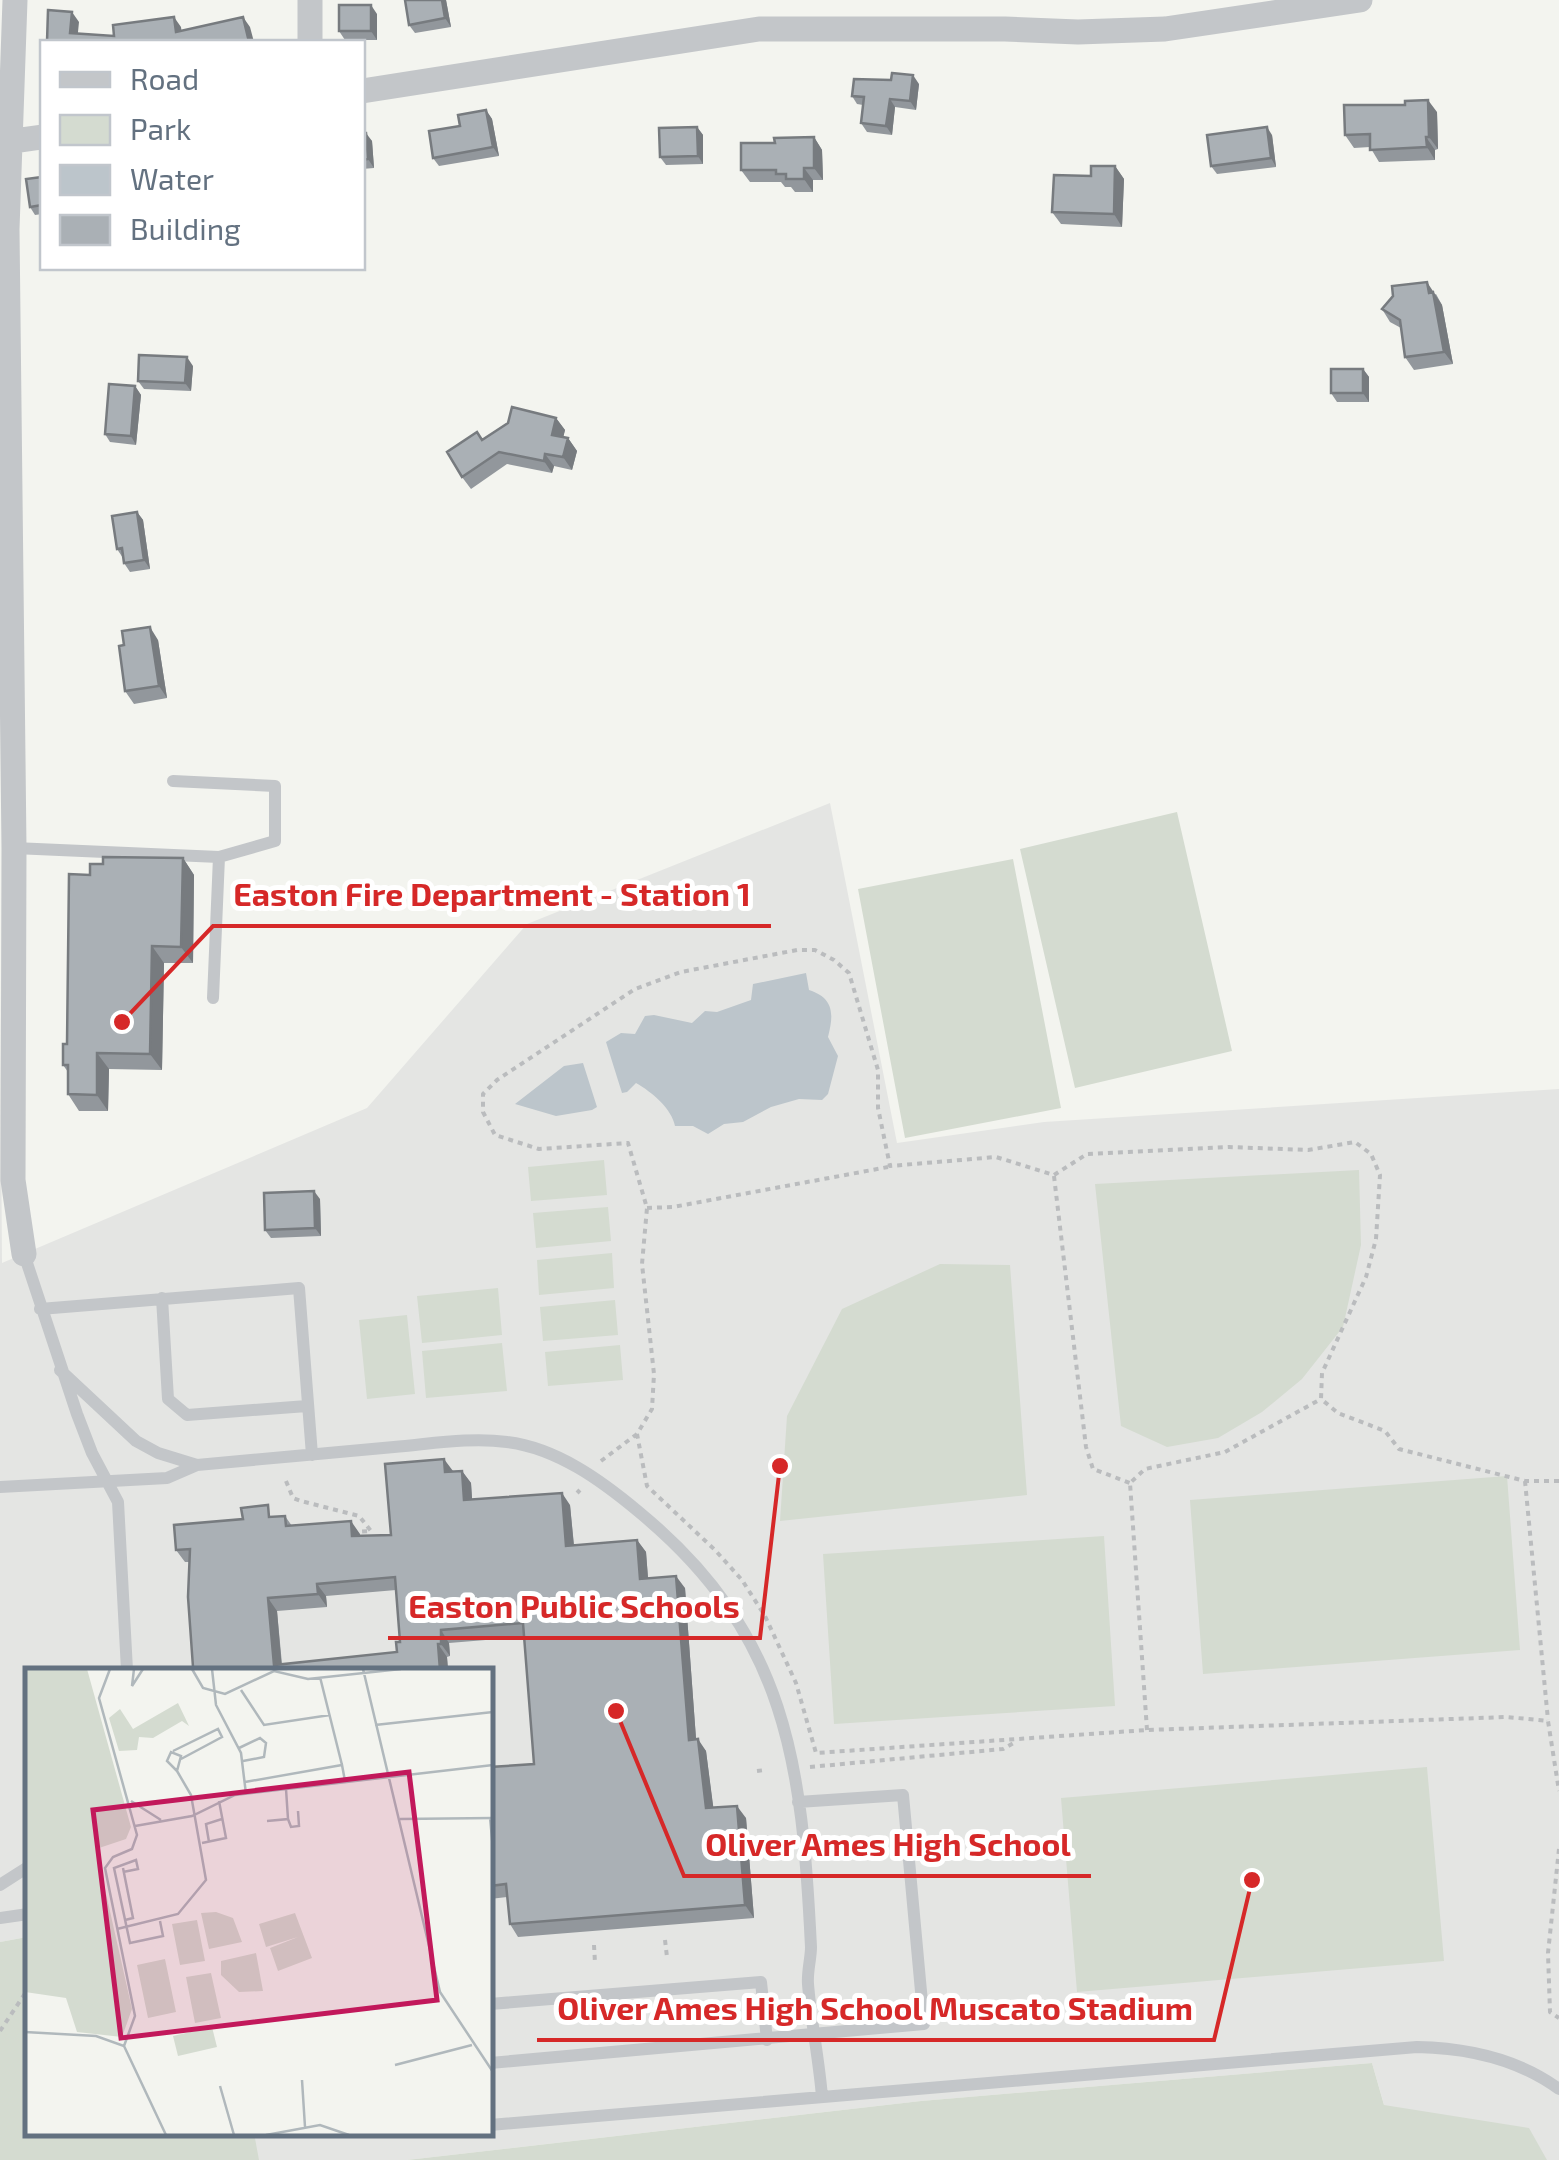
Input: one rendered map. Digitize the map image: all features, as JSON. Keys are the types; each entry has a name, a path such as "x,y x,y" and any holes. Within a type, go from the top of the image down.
{"street":[{"path":"15,0 6,143 5,438 14,848 6,1116 13,1194 24,1254"},
{"path":"310,0 310,40"},
{"path":"365,91 760,29 1165,29 1360,0"},
{"path":"6,143 40,137"}],"lane":[{"path":"14,848 219,857 275,842 275,786 172,781"},
{"path":"213,998 219,857"},
{"path":"24,1254 60,1370 92,1453 116,1492 128,1668"},
{"path":"40,1309 299,1288 312,1454"},
{"path":"162,1298 168,1399 187,1415 307,1406"},
{"path":"60,1370 136,1441 158,1453 197,1465"},
{"path":"0,1487 167,1478 197,1465 497,1441 536,1449 585,1473 678,1545 733,1611 776,1698 790,1746 798,1802 811,1950 808,1983 822,2097"},
{"path":"492,2063 924,2024 904,1796 798,1802"},
{"path":"0,1885 25,1869"},
{"path":"0,1918 25,1914"},
{"path":"492,2004 761,1982 766,2040"},
{"path":"492,2125 1418,2047 1506,2061 1559,2089"}],"path":[{"path":"585,1473 636,1434 652,1409 654,1374 642,1264 647,1208 628,1144 539,1149 510,1140 496,1135 482,1112 483,1094 497,1080 635,988 681,972 815,950 849,972 878,1070 878,1108 890,1166"},
{"path":"647,1208 673,1207 890,1166 996,1157 1054,1175 1087,1154 1229,1147 1308,1150 1355,1142 1371,1154 1380,1175 1376,1239 1366,1277 1322,1372 1321,1400"},
{"path":"1054,1175 1086,1448 1093,1469 1130,1483"},
{"path":"1321,1400 1338,1413 1385,1432 1399,1449 1525,1481 1559,1481"},
{"path":"1130,1483 1144,1470 1225,1452 1321,1400"},
{"path":"636,1434 647,1486 715,1550 742,1580 764,1616 796,1683 816,1753 1146,1730 1507,1717 1548,1721"},
{"path":"286,1481 294,1498 359,1516 371,1531 352,1532"},
{"path":"1525,1481 1548,1721 1559,1792"},
{"path":"1130,1483 1146,1730"},
{"path":"812,1767 1003,1750 1021,1738"},
{"path":"757,1770 765,1770"},
{"path":"1559,1849 1548,1953 1550,2012 1559,2018"},
{"path":"665,1940 667,1958"},
{"path":"594,1945 595,1963"},
{"path":"0,2030 25,1992"}],"shaded area":[{"path":"830,803 897,1143 1044,1122 1559,1089 1559,2160 1400,2160 1372,2063 921,2101 407,2160 185,2160 181,2135 492,2135 492,1668 25,1668 25,1937 0,1942 0,976 2,1263 367,1108 527,924"}],"green space":[{"path":"1177,812 1232,1051 1075,1088 1020,849"},
{"path":"1013,859 1061,1108 905,1138 858,889"},
{"path":"604,1160 607,1195 531,1201 528,1167"},
{"path":"1359,1170 1361,1245 1343,1327 1302,1379 1262,1412 1218,1438 1167,1447 1121,1426 1095,1184"},
{"path":"608,1207 611,1241 536,1248 533,1213"},
{"path":"612,1253 614,1288 539,1295 537,1260"},
{"path":"940,1264 1010,1265 1027,1495 780,1521 787,1416 842,1309"},
{"path":"498,1288 502,1335 422,1343 417,1296"},
{"path":"615,1300 618,1335 543,1341 540,1307"},
{"path":"407,1315 415,1394 367,1399 359,1320"},
{"path":"502,1343 507,1391 426,1398 422,1351"},
{"path":"620,1345 623,1380 548,1386 545,1352"},
{"path":"1507,1476 1520,1650 1203,1674 1190,1500"},
{"path":"1104,1536 1115,1706 834,1724 823,1554"},
{"path":"1427,1767 1444,1961 1077,1992 1061,1798"},
{"path":"25,1937 25,2135 254,2135 259,2160 0,2160 0,1942"},
{"path":"1372,2063 1384,2105 1529,2128 1547,2160 407,2160 921,2101"}],"water":[{"path":"806,973 809,990 828,1002 828,1037 838,1056 828,1094 822,1100 799,1099 771,1107 708,1134 693,1126 675,1126 670,1113 636,1083 622,1093 606,1042 621,1033 635,1034 645,1016 692,1023 705,1011 717,1012 751,1000 753,984"},
{"path":"583,1063 597,1107 556,1116 515,1104 564,1066"}],"building":[{"path":"405,0 442,0 445,18 409,25"},
{"path":"339,5 371,5 371,31 339,31"},
{"path":"48,10 72,12 70,33 114,36 113,25 174,17 176,32 243,17 249,40 47,40"},
{"path":"892,73 913,75 910,101 890,99 886,126 861,123 864,97 852,96 854,79 891,80"},
{"path":"1428,100 1427,147 1370,150 1370,134 1345,135 1344,105 1405,105 1405,101"},
{"path":"486,110 493,147 433,158 429,131 460,126 458,115"},
{"path":"697,127 698,156 660,157 659,128"},
{"path":"1267,127 1271,158 1211,166 1207,135"},
{"path":"814,137 814,168 804,168 804,179 786,179 786,174 776,174 776,170 741,170 741,143"},
{"path":"1091,166 1115,166 1114,214 1052,212 1054,175 1091,176"},
{"path":"40,177 40,205 30,207 26,179"},
{"path":"1427,282 1429,293 1433,292 1444,352 1405,357 1400,320 1382,309 1393,296 1392,286"},
{"path":"139,355 187,357 185,383 138,381"},
{"path":"1331,369 1363,369 1363,393 1331,393"},
{"path":"109,384 135,386 131,436 105,434"},
{"path":"512,407 556,418 552,435 568,438 563,457 545,454 544,461 499,452 462,477 447,452 477,432 482,440 508,423"},
{"path":"137,512 144,560 124,563 122,548 117,549 112,516"},
{"path":"150,627 159,686 125,691 119,646 124,645 122,631"},
{"path":"103,857 183,858 181,947 152,946 150,1054 97,1053 97,1095 68,1094 63,1044 67,1044 69,874 90,875 90,864 103,864"},
{"path":"314,1191 315,1228 265,1230 264,1193"},
{"path":"444,1459 445,1472 462,1471 464,1500 562,1493 566,1546 637,1540 640,1579 676,1576 689,1740 698,1739 706,1808 737,1806 745,1905 510,1924 506,1884 492,1886 492,1767 534,1764 523,1623 441,1630 440,1668 182,1668 193,1667 188,1597 190,1549 176,1550 174,1525 243,1519 241,1508 268,1505 269,1517 285,1516 286,1526 351,1521 352,1536 391,1535 385,1464","holes":["395,1577 400,1642 396,1642 397,1652 274,1665 268,1598 318,1594 317,1584"]}],"place":[{"name":"Easton Fire Department - Station 1","path":"122,1022"},
{"name":"Easton Public Schools","path":"780,1466"},
{"name":"Oliver Ames High School","path":"616,1711"},
{"name":"Oliver Ames High School Muscato Stadium","path":"1252,1880"}]}
